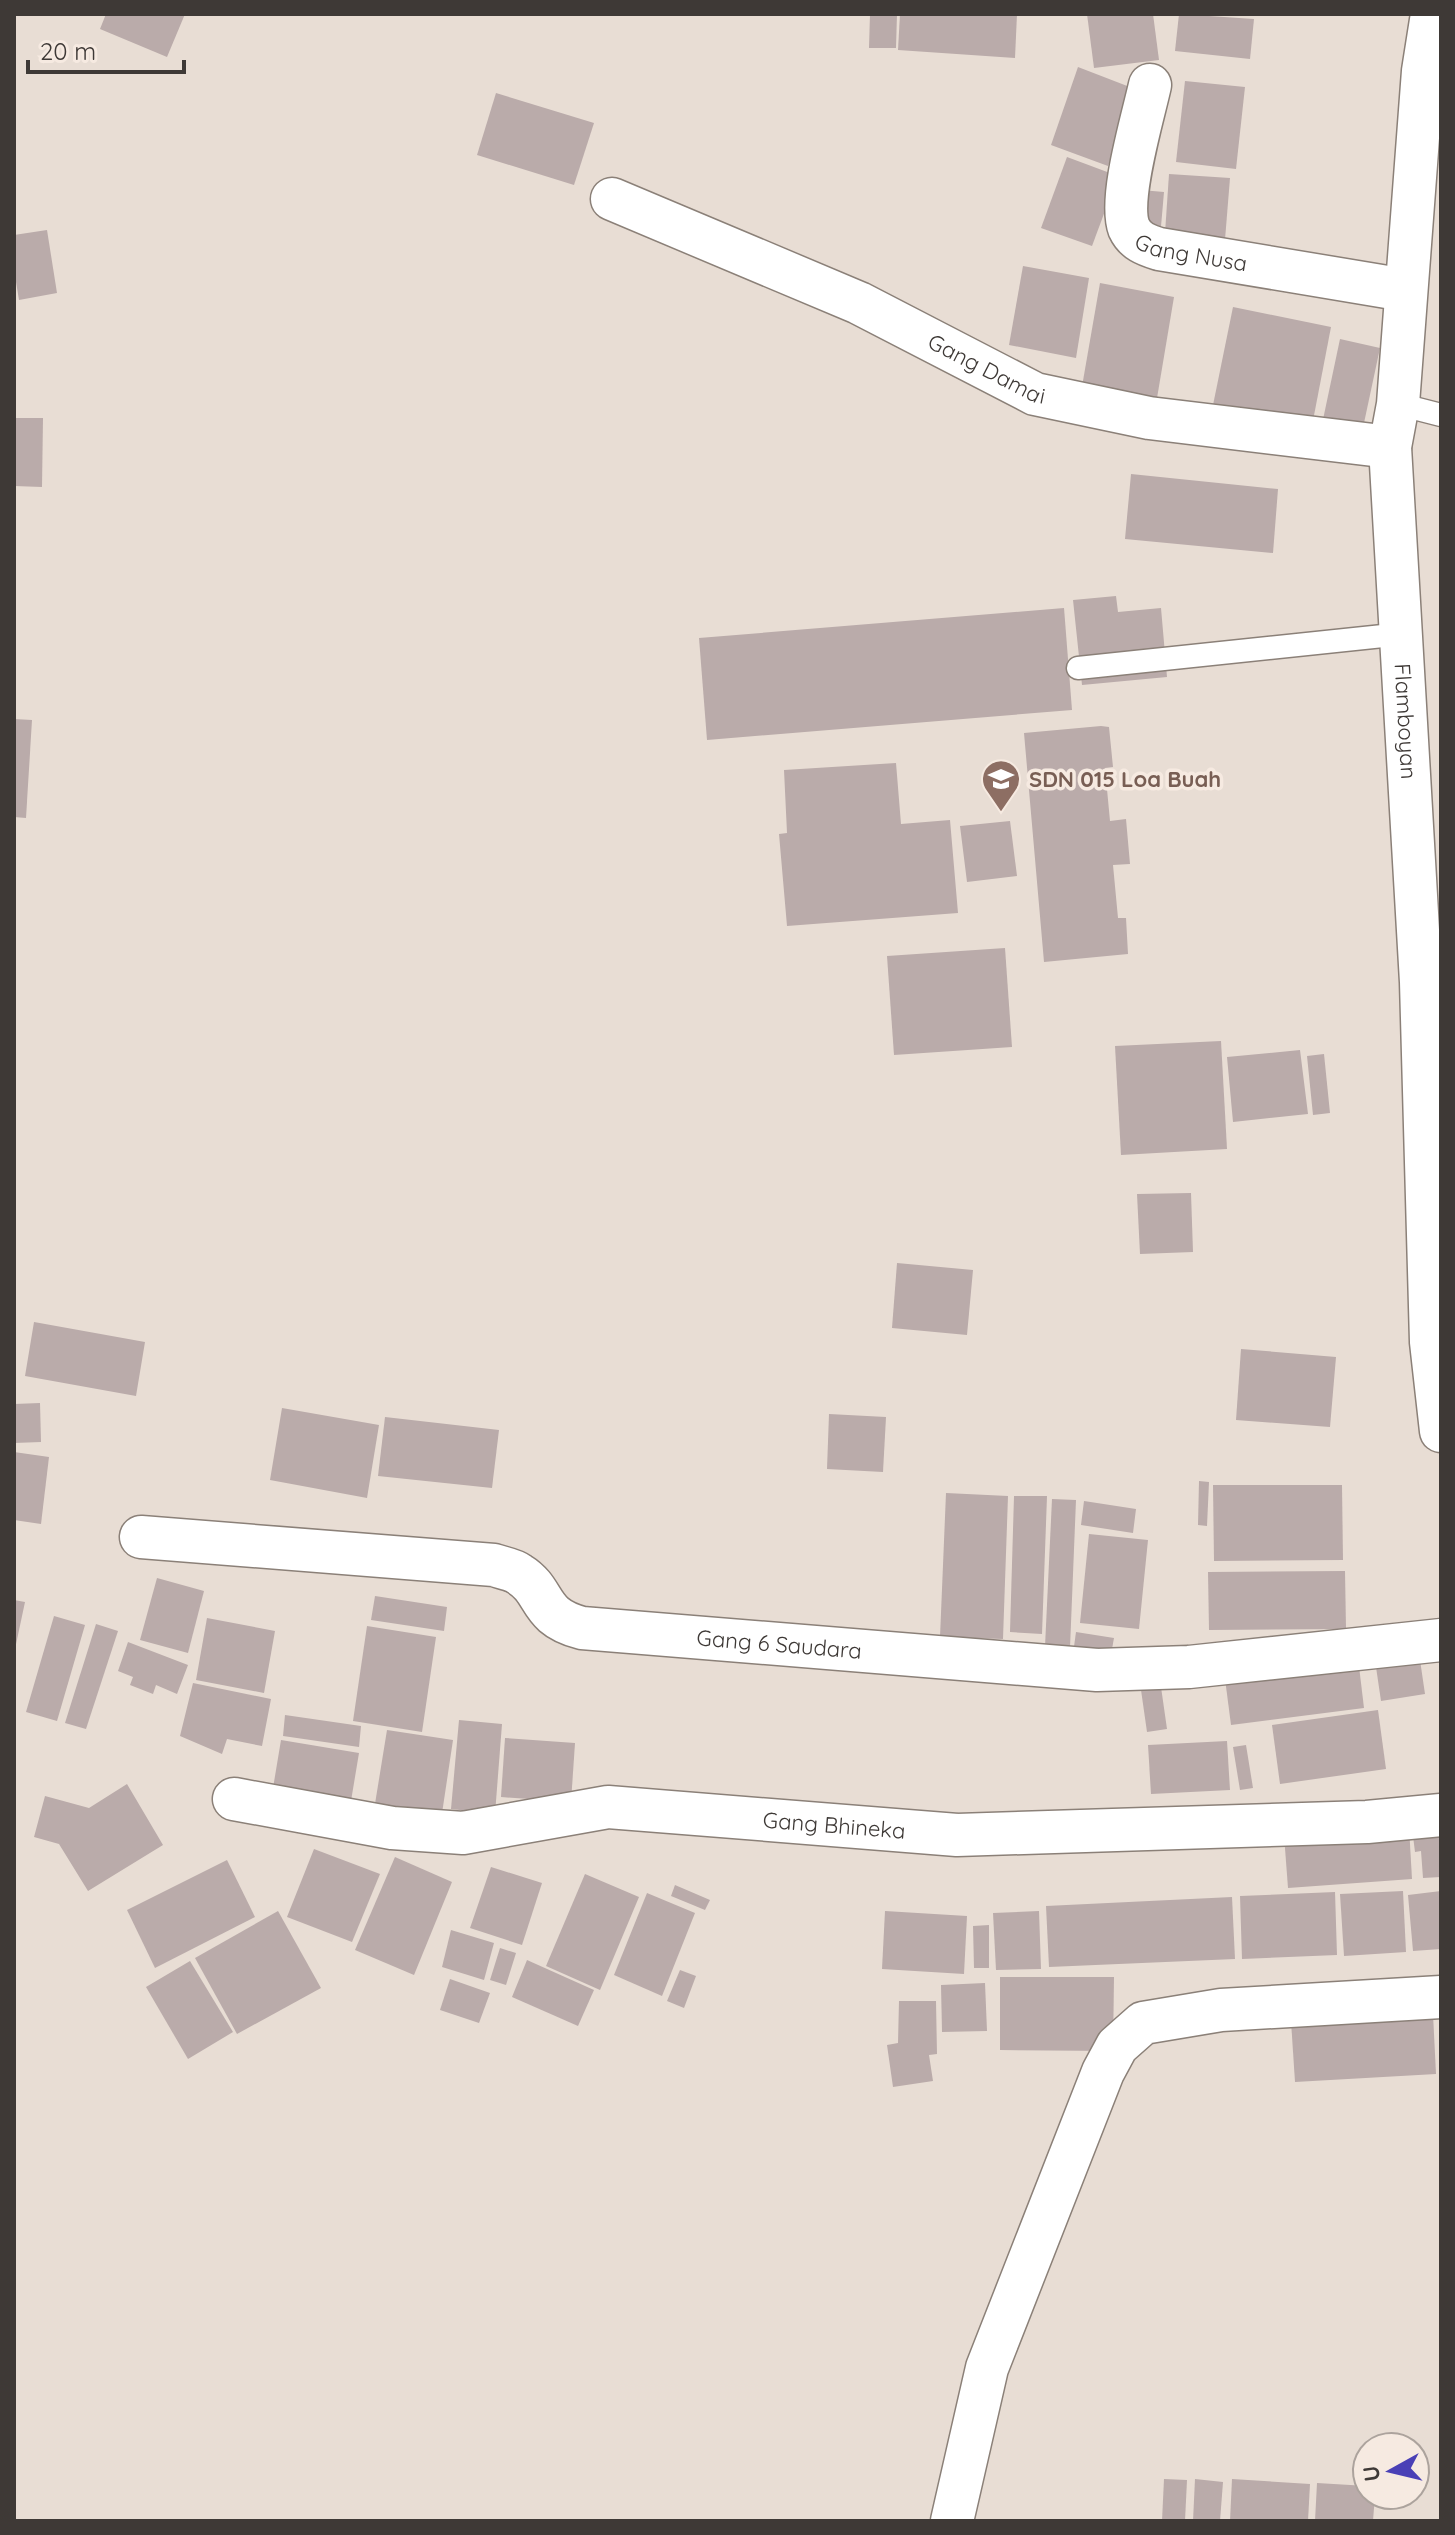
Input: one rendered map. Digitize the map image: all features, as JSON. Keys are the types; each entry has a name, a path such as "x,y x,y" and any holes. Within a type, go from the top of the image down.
{"street":[{"name":"Flamboyan","path":"1432,14 1423,71 1398,404 1390,447 1421,982 1431,1342 1441,1431"},
{"name":"Gang Nusa","path":"1150,85 1127,194 1126,214 1130,230 1136,238 1159,249 1405,290"},
{"name":"Gang Damai","path":"612,199 859,303 1035,394 1149,418 1390,447"},
{"name":"Gang 6 Saudara","path":"141,1537 494,1565 519,1573 532,1586 546,1609 564,1623 582,1628 1065,1668 1189,1667 1441,1640"},
{"name":"Gang Bhineka","path":"234,1799 392,1828 463,1833 608,1807 957,1835 1367,1822 1441,1815"},
{"path":"952,2521 987,2368 1103,2072 1117,2046 1143,2023 1221,2010 1441,1997"}],"lane":[{"path":"1398,404 1441,415"},
{"path":"1078,668 1402,634"}],"building":[{"path":"106,14 185,14 167,57 100,29"},
{"path":"870,14 897,14 896,48 869,48"},
{"path":"900,14 1017,14 1015,58 898,50"},
{"path":"1087,14 1153,14 1159,60 1094,68"},
{"path":"1179,14 1254,19 1250,59 1175,51"},
{"path":"1078,67 1135,89 1108,166 1051,145"},
{"path":"1185,81 1245,87 1236,169 1176,162"},
{"path":"496,93 594,123 574,185 477,155"},
{"path":"1067,157 1118,176 1092,246 1041,228"},
{"path":"1169,174 1230,178 1224,252 1164,248"},
{"path":"1141,190 1164,192 1160,238 1137,236"},
{"path":"47,230 57,293 19,300 14,270 14,235"},
{"path":"1023,266 1089,278 1076,358 1009,345"},
{"path":"1100,283 1174,297 1155,410 1080,398"},
{"path":"1233,307 1331,327 1311,431 1212,410"},
{"path":"1340,339 1380,348 1361,437 1321,429"},
{"path":"14,418 43,418 42,487 14,486"},
{"path":"1131,474 1278,489 1273,553 1125,539"},
{"path":"1116,596 1118,612 1161,608 1167,677 1082,685 1073,600"},
{"path":"1064,608 1072,710 707,740 699,638"},
{"path":"14,719 32,720 26,818 14,817"},
{"path":"1109,727 1113,767 1105,768 1110,821 1126,819 1130,864 1113,865 1118,918 1126,918 1128,954 1044,962 1024,733"},
{"path":"896,763 901,824 950,820 958,913 787,926 779,834 787,833 784,770"},
{"path":"1010,821 1017,876 967,882 960,826"},
{"path":"1005,948 1012,1047 894,1055 887,956"},
{"path":"1221,1041 1227,1149 1121,1155 1115,1046"},
{"path":"1300,1050 1308,1114 1233,1122 1227,1057"},
{"path":"1324,1054 1330,1113 1313,1115 1307,1056"},
{"path":"1191,1193 1193,1252 1140,1254 1137,1194"},
{"path":"897,1263 973,1270 967,1335 892,1328"},
{"path":"34,1322 145,1342 136,1396 25,1376"},
{"path":"1241,1349 1336,1357 1330,1427 1236,1420"},
{"path":"40,1403 41,1442 14,1443 14,1404"},
{"path":"282,1408 379,1425 367,1498 270,1480"},
{"path":"829,1414 886,1417 883,1472 827,1469"},
{"path":"385,1417 499,1430 492,1488 378,1476"},
{"path":"14,1452 49,1457 41,1524 14,1520"},
{"path":"1199,1481 1209,1482 1207,1526 1198,1525"},
{"path":"1213,1485 1342,1485 1343,1560 1214,1561"},
{"path":"946,1493 1008,1496 1003,1639 940,1637"},
{"path":"1014,1496 1047,1496 1042,1634 1010,1632"},
{"path":"1052,1499 1076,1500 1070,1648 1045,1647"},
{"path":"1084,1501 1136,1509 1133,1533 1081,1525"},
{"path":"1089,1534 1148,1540 1139,1629 1080,1623"},
{"path":"1345,1571 1346,1629 1209,1630 1208,1572"},
{"path":"157,1578 204,1591 188,1653 140,1640"},
{"path":"375,1596 447,1607 444,1631 371,1620"},
{"path":"14,1600 25,1602 15,1649 14,1649"},
{"path":"54,1616 85,1625 57,1721 26,1712"},
{"path":"207,1618 275,1631 264,1693 196,1680"},
{"path":"96,1624 118,1631 86,1729 65,1723"},
{"path":"367,1626 436,1637 422,1732 353,1721"},
{"path":"1076,1632 1114,1638 1110,1660 1073,1654"},
{"path":"128,1642 188,1665 177,1694 156,1685 153,1694 130,1685 133,1677 118,1671"},
{"path":"1358,1658 1364,1708 1231,1725 1224,1671"},
{"path":"1420,1660 1425,1694 1381,1701 1376,1667"},
{"path":"193,1683 271,1699 262,1746 227,1739 222,1754 180,1736"},
{"path":"1161,1687 1167,1729 1147,1732 1141,1690"},
{"path":"1378,1710 1386,1769 1280,1784 1272,1725"},
{"path":"285,1715 361,1726 359,1747 283,1736"},
{"path":"459,1720 502,1724 495,1814 451,1809"},
{"path":"387,1730 453,1740 441,1820 374,1810"},
{"path":"505,1738 575,1743 571,1802 501,1797"},
{"path":"281,1740 359,1753 350,1807 272,1794"},
{"path":"1227,1741 1230,1790 1151,1794 1148,1745"},
{"path":"1246,1745 1253,1788 1240,1790 1233,1747"},
{"path":"127,1784 163,1845 88,1891 59,1844 34,1837 45,1796 89,1808"},
{"path":"1441,1825 1441,1877 1423,1878 1421,1851 1415,1852 1412,1828"},
{"path":"1409,1827 1412,1879 1288,1888 1284,1835"},
{"path":"314,1849 380,1874 352,1942 287,1917"},
{"path":"395,1857 452,1882 414,1975 355,1950"},
{"path":"227,1860 255,1917 155,1968 127,1910"},
{"path":"491,1867 542,1883 522,1945 470,1928"},
{"path":"585,1874 639,1897 600,1990 546,1966"},
{"path":"675,1885 710,1900 705,1910 671,1896"},
{"path":"1403,1891 1406,1952 1344,1956 1340,1894"},
{"path":"1441,1891 1441,1949 1413,1951 1408,1895"},
{"path":"1335,1892 1337,1955 1242,1959 1240,1896"},
{"path":"647,1893 695,1913 662,1996 614,1975"},
{"path":"1232,1897 1235,1959 1049,1967 1046,1906"},
{"path":"278,1911 321,1988 237,2034 195,1958"},
{"path":"885,1911 967,1916 964,1974 882,1969"},
{"path":"1039,1911 1041,1969 996,1970 993,1913"},
{"path":"989,1925 989,1968 974,1968 973,1926"},
{"path":"451,1930 494,1943 484,1980 442,1967"},
{"path":"500,1948 516,1953 506,1985 490,1980"},
{"path":"527,1960 594,1990 578,2026 512,1997"},
{"path":"190,1961 233,2032 188,2059 146,1987"},
{"path":"680,1970 696,1976 684,2008 667,2001"},
{"path":"1000,1977 1114,1977 1113,2051 1000,2050"},
{"path":"450,1979 490,1993 479,2023 440,2010"},
{"path":"985,1983 987,2031 942,2032 941,1985"},
{"path":"899,2001 936,2001 937,2054 929,2055 933,2081 893,2087 887,2045 898,2043"},
{"path":"1433,2014 1436,2074 1295,2082 1291,2021"},
{"path":"1164,2479 1187,2480 1185,2521 1162,2521"},
{"path":"1195,2479 1223,2482 1220,2521 1193,2521"},
{"path":"1232,2479 1310,2484 1308,2521 1230,2521"},
{"path":"1317,2483 1351,2485 1351,2511 1374,2511 1373,2521 1315,2521"}],"place":[{"name":"SDN 015 Loa Buah","path":"1001,813"}]}
